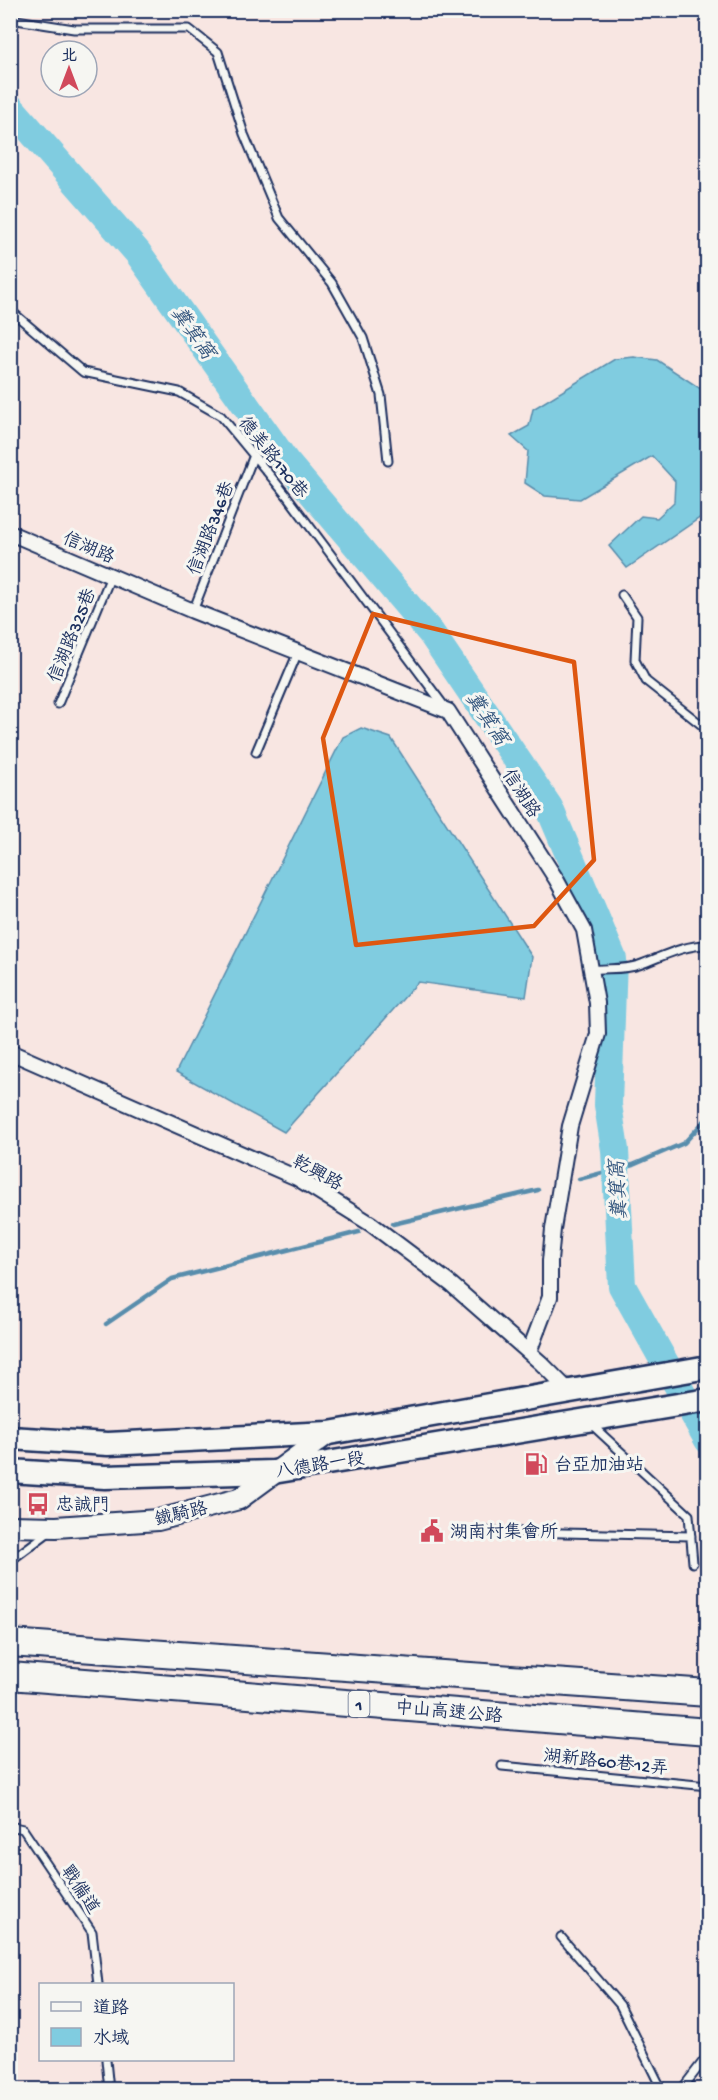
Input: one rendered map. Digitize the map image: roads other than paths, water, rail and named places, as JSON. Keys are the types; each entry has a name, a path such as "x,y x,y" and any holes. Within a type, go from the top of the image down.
{"highway":[{"name":"中山高速公路","path":"21,1644 708,1694"},
{"name":"中山高速公路","path":"10,1676 708,1732"}],"main road":[{"name":"八德路一段","path":"10,1438 108,1444 328,1432 567,1389 612,1384 708,1367"},
{"name":"八德路一段","path":"10,1471 105,1477 273,1472 708,1400"},
{"name":"鐵騎路","path":"10,1527 56,1527 170,1517 239,1499 328,1432"}],"street":[{"name":"信湖路","path":"10,533 193,611 447,711 556,879 584,930 597,1003 598,1034 570,1126 549,1261 550,1297 529,1352"},
{"name":"乾興路","path":"10,1052 297,1178 371,1224 452,1285 529,1352 567,1389"}],"lane":[{"path":"10,19 74,29 189,29 219,52 244,134 279,218 332,283 363,338 381,395 388,461"},
{"name":"德美路170巷","path":"10,310 83,372 179,392 221,416 287,496 447,711"},
{"name":"信湖路346巷","path":"193,611 254,455"},
{"name":"信湖路325巷","path":"58,704 111,576"},
{"path":"622,595 637,617 635,660 646,681 708,730"},
{"path":"256,752 298,652"},
{"path":"591,970 636,966 672,951 694,945 708,945"},
{"path":"586,1419 689,1515 693,1563"},
{"path":"10,1561 56,1527"},
{"path":"479,1531 691,1536"},
{"name":"湖新路60巷12弄","path":"502,1766 708,1786"},
{"name":"戰備道","path":"10,1826 23,1830 92,1932 98,1983"},
{"path":"561,1936 620,2005 662,2090"},
{"path":"681,2090 708,2055"},
{"path":"106,2061 109,2090"}],"water":[{"path":"634,357 657,360 707,393 708,512 627,568 609,546 641,516 657,518 674,502 675,481 652,456 580,499 545,496 525,483 528,451 511,436 529,426 533,409 615,359"},
{"path":"361,728 391,738 532,957 526,997 418,982 284,1132 176,1072 343,737"}],"waterway":[{"name":"糞箕窩","path":"10,107 138,253 286,462 431,633 549,807 613,959 608,1105 615,1150 622,1286 708,1440"},
{"path":"579,1179 633,1165 684,1143 708,1117"},
{"path":"393,1224 538,1190"},
{"path":"106,1324 172,1279 359,1232"}],"place":[{"name":"台亞加油站","path":"536,1464"},
{"name":"忠誠門","path":"38,1504"},
{"name":"湖南村集會所","path":"432,1531"}]}
